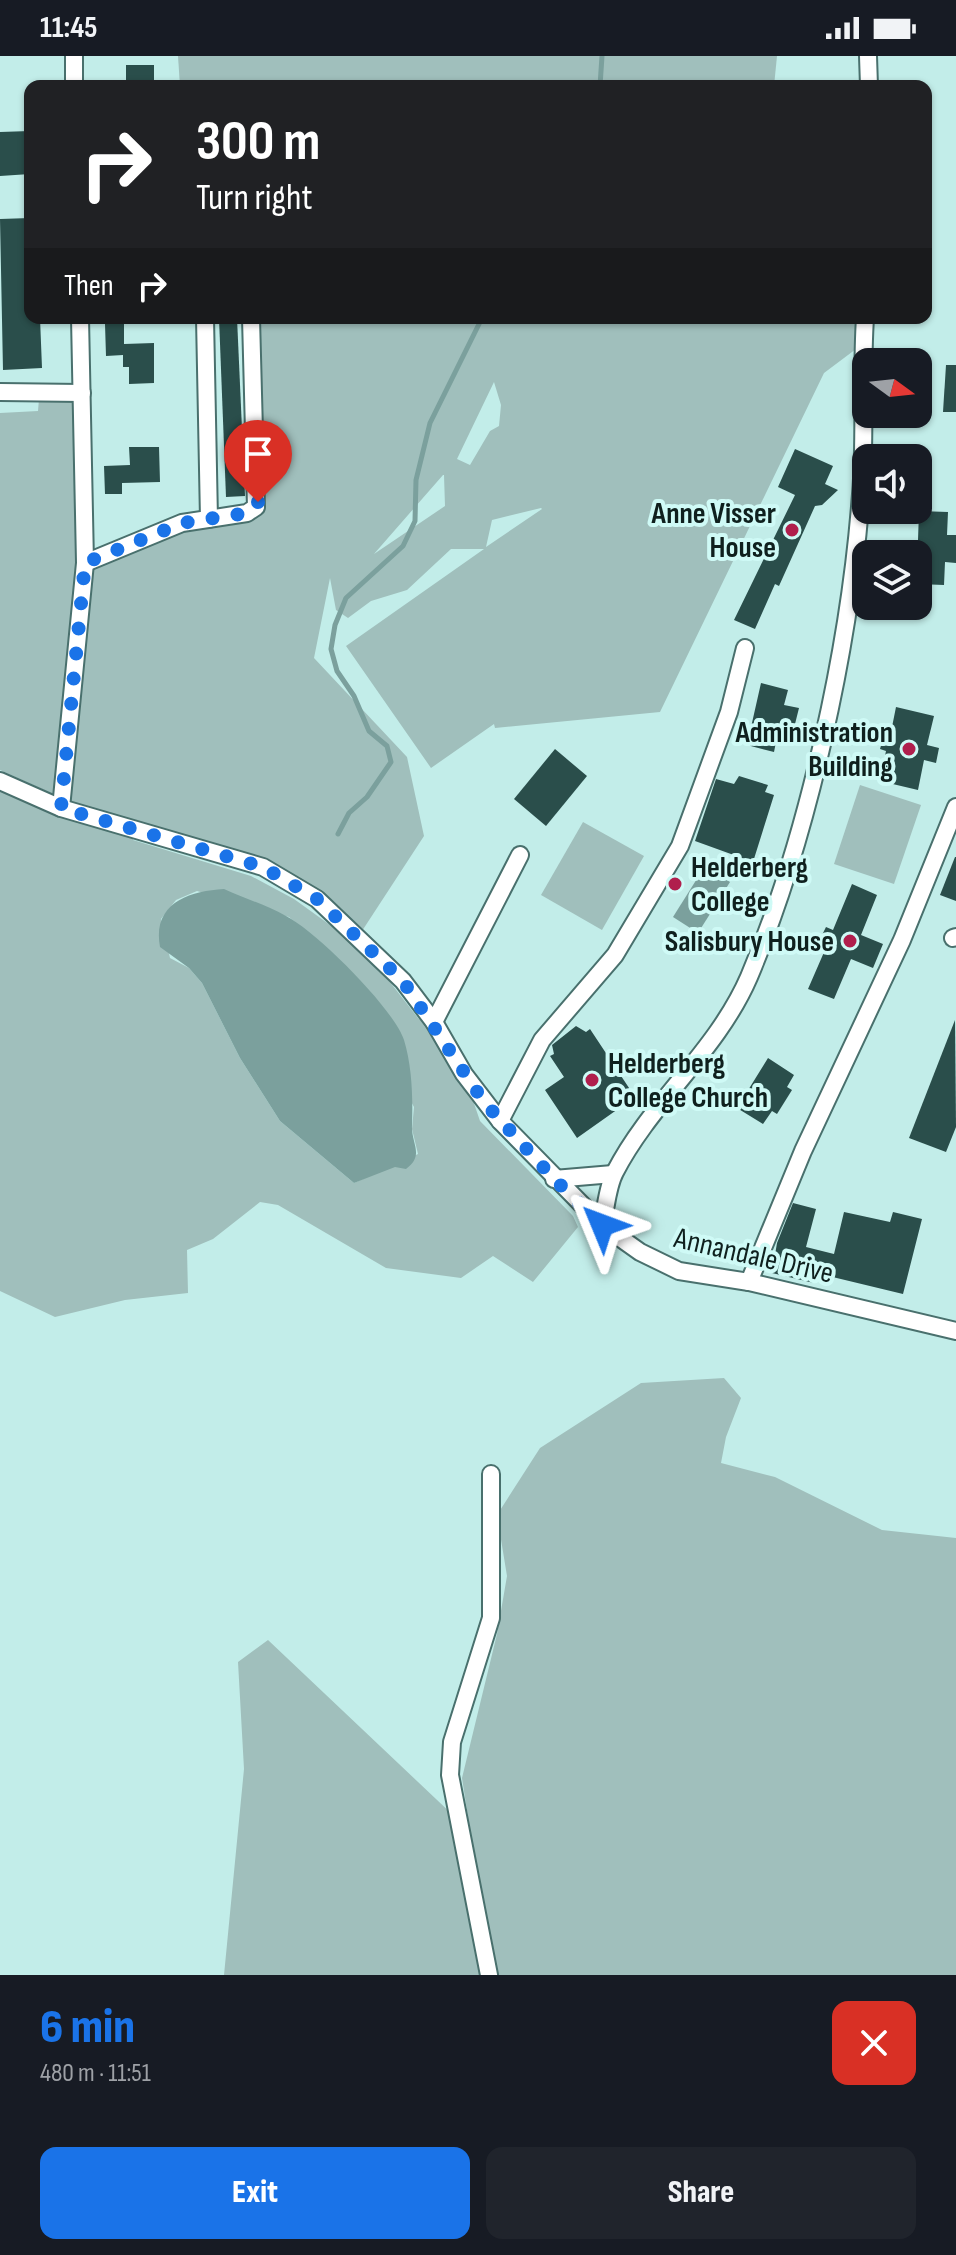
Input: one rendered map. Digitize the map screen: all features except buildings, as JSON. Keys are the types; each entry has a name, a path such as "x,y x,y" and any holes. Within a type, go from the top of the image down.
{"street":[{"path":"74,56 74,80"},
{"path":"868,56 869,80"},
{"path":"61,808 85,563 80,324"},
{"path":"205,324 209,519"},
{"path":"85,563 182,523 247,513 258,502 251,324"},
{"path":"602,1225 613,1174 737,1002 767,930 793,851 831,694 857,534 863,459 865,324"},
{"path":"0,392 82,393"},
{"path":"500,1121 542,1040 615,955 680,846 729,712 745,648"},
{"name":"Annandale Drive","path":"0,781 61,808 263,867 293,883 358,934 403,981 434,1022 464,1074 500,1121 602,1225 640,1252 669,1267 749,1282 956,1331"},
{"path":"749,1282 803,1151 902,940 956,807"},
{"path":"434,1022 520,855"},
{"path":"554,1179 613,1174"},
{"path":"489,1975 450,1775 455,1730 491,1618 491,1474"}],"shaded area":[{"path":"178,56 777,56 775,80 180,80"},
{"path":"259,324 866,324 864,343 852,348 852,352 824,373 660,712 495,728 494,724 431,768 346,646 484,549 451,549 407,590 371,601 348,618 336,610 330,578 314,658 407,757 424,836 362,931 322,895 69,803 88,573 100,558 183,527 262,505","holes":["494,382 501,405 499,426 490,431 470,465 457,459","443,475 445,506 374,554","542,509 486,547 492,520"]},
{"path":"39,399 71,401 79,414 80,563 60,797 0,770 0,413 38,411"},
{"path":"0,784 134,834 133,840 251,876 294,899 337,930 379,968 418,1018 434,1029 464,1074 480,1121 573,1216 578,1227 533,1282 493,1256 461,1278 386,1268 278,1205 260,1202 213,1239 187,1250 188,1293 125,1300 55,1317 0,1291","holes":["197,891 289,917 331,952 414,1107 412,1129 418,1154 354,1183 280,1121 240,1058 202,983 189,968 170,958 161,919 176,900"]},
{"path":"860,785 921,805 894,884 834,864"},
{"path":"583,822 644,856 602,930 541,895"},
{"path":"705,866 730,882 698,933 673,917"},
{"path":"224,889 286,916 316,937 370,991 397,1026 409,1060 412,1132 416,1149 415,1159 406,1169 395,1167 354,1183 280,1121 240,1058 202,983 189,968 160,947 159,932 167,910 186,897"},
{"path":"724,1378 741,1398 726,1437 721,1463 775,1477 882,1530 956,1538 956,1975 224,1975 244,1769 238,1662 268,1640 455,1817 468,1817 462,1778 497,1634 507,1576 497,1515 540,1448 641,1383"}],"waterway":[{"path":"600,80 602,56"},
{"path":"338,834 349,813 367,797 391,762 387,746 369,731 354,696 337,671 331,649 335,625 346,598 403,546 415,521 416,480 430,423 479,324"}],"place":[{"name":"Anne Visser House","path":"792,530"},
{"name":"Administration Building","path":"909,749"},
{"name":"Helderberg College","path":"675,884"},
{"name":"Salisbury House","path":"850,941"},
{"name":"Helderberg College Church","path":"592,1080"}],"route":[{"path":"258,502 247,513 182,523 85,563 65,796 61,808 263,867 317,899 358,934 403,981 434,1022 484,1102 554,1179 602,1225"}]}
